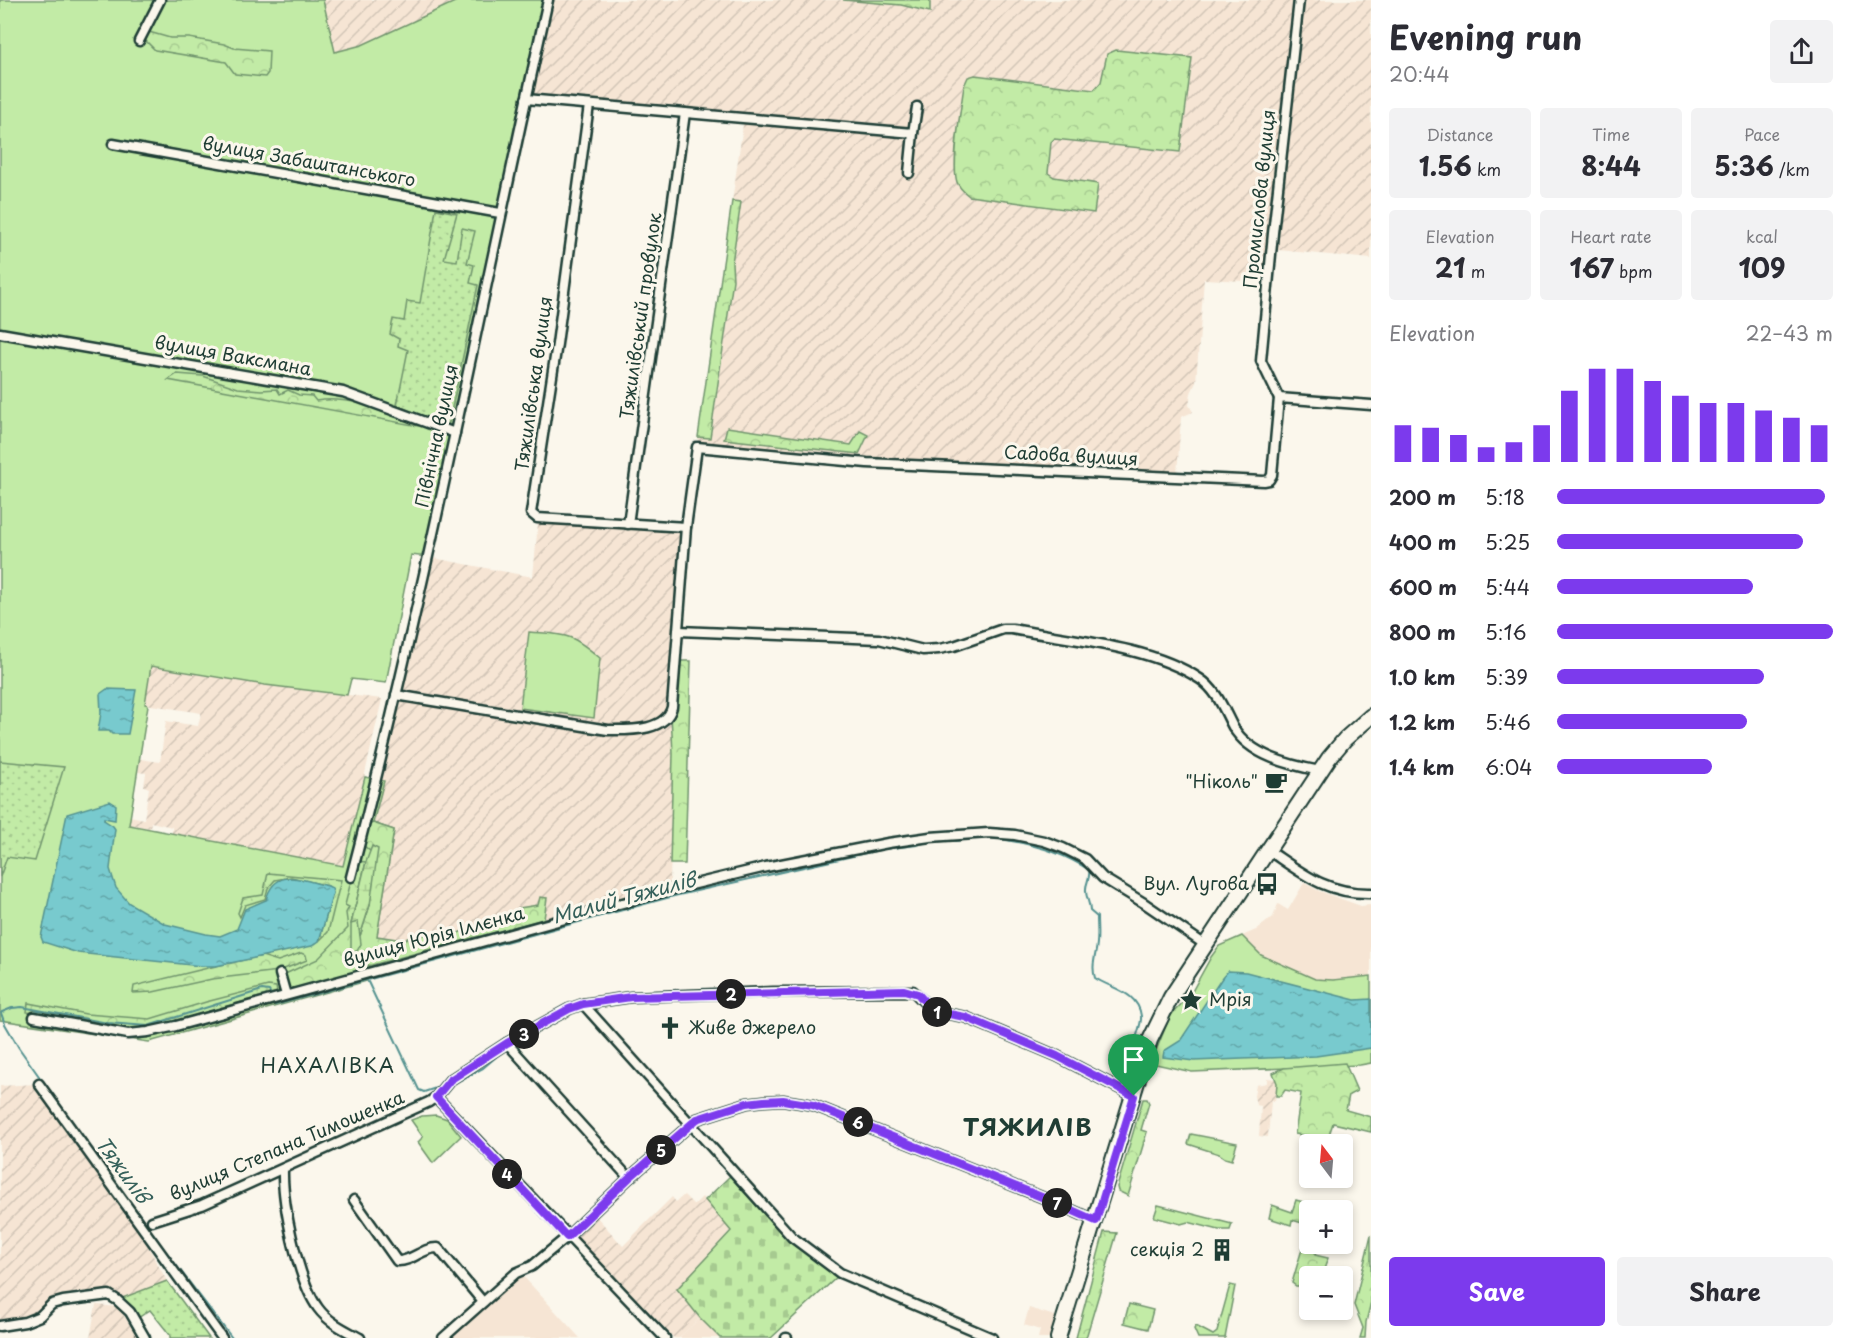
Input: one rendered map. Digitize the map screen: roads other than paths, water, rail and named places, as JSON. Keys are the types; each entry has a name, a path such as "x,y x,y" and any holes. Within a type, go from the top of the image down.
{"main road":[{"path":"1058,1338 1159,1019 1204,944 1320,771 1345,739 1371,716"}],"street":[{"path":"140,41 160,0"},
{"name":"Північна вулиця","path":"351,877 396,695 548,0"},
{"name":"Промислова вулиця","path":"1279,398 1261,362 1299,0"},
{"path":"526,99 913,133"},
{"name":"Тяжилівська вулиця","path":"588,105 557,344 531,513 537,518 686,527"},
{"path":"909,173 916,107"},
{"name":"Тяжилівський провулок","path":"628,524 686,113"},
{"name":"вулиця Забаштанського","path":"112,144 500,213"},
{"name":"вулиця Ваксмана","path":"0,333 343,392 454,433"},
{"path":"1279,398 1371,405"},
{"name":"Садова вулиця","path":"686,527 697,447 867,463 1264,482 1272,475 1279,398"},
{"path":"396,695 608,730 652,726 662,722 671,714 686,527"},
{"path":"679,631 879,639 923,650 939,649 1003,629 1145,653 1186,670 1202,680 1214,691 1235,730 1261,752 1296,766 1320,771"},
{"name":"вулиця Юрія Іллєнка","path":"34,1017 122,1033 141,1033 176,1026 670,890 909,839 989,833 1044,841 1085,859 1103,878 1204,944"},
{"path":"1268,850 1307,878 1334,889 1371,893"},
{"path":"280,974 286,995"},
{"name":"вулиця Степана Тимошенка","path":"152,1221 202,1205 429,1102 450,1080 507,1043 569,1009 583,1004 631,997 773,992 913,991 933,1011 965,1017 1057,1056 1134,1096"},
{"path":"583,1004 692,1123 788,1234 840,1273 992,1338"},
{"path":"507,1043 629,1178"},
{"path":"39,1084 222,1338"},
{"path":"436,1097 665,1338"},
{"path":"443,1338 516,1274 532,1266 567,1237 629,1178 692,1123 705,1115 747,1103 783,1100 813,1105 1096,1221"},
{"path":"283,1169 283,1185 294,1242 310,1294 327,1318 360,1338"},
{"path":"354,1200 397,1261 404,1262 432,1247 438,1248 483,1302"},
{"path":"0,1326 25,1322 40,1316 52,1304 109,1295 130,1312 145,1338"}],"water":[{"path":"107,689 136,690 128,734 98,731 101,713 100,694"},
{"path":"110,801 116,805 115,820 104,818 104,820 115,829 110,869 116,888 129,903 165,924 220,936 237,929 245,909 266,900 270,889 276,883 283,879 299,879 332,888 333,893 319,941 312,946 216,966 78,953 43,942 41,937 67,814"},
{"path":"1228,971 1246,972 1355,1000 1371,999 1371,1048 1316,1056 1194,1061 1163,1057 1164,1051 1180,1041"}],"waterway":[{"name":"Малий Тяжилів","path":"940,840 955,841 985,837"},
{"name":"Малий Тяжилів","path":"992,838 1042,848 1066,857 1089,870 1086,894 1090,911 1097,917 1095,978 1130,996 1135,1001 1141,1016 1136,1040 1139,1042"},
{"name":"Малий Тяжилів","path":"275,1005 674,896 934,840"},
{"path":"368,982 419,1090 424,1092 439,1087"},
{"name":"Малий Тяжилів","path":"2,1012 22,1007 108,1023 148,1026 262,990 269,991 272,996"},
{"name":"Тяжилів","path":"1,1013 19,1048 92,1151"},
{"path":"451,1085 483,1068 503,1051"},
{"name":"Тяжилів","path":"137,1214 232,1338"}],"place":[{"name":"\"Ніколь\"","path":"1276,782"},
{"name":"Вул. Лугова","path":"1267,884"},
{"name":"Мрія","path":"1191,1000"},
{"name":"Живе джерело","path":"670,1028"},
{"name":"секція 2","path":"1222,1250"}],"district":[{"name":"НАХАЛІВКА","path":"328,1066"},
{"name":"ТЯЖИЛІВ","path":"1028,1128"}]}
